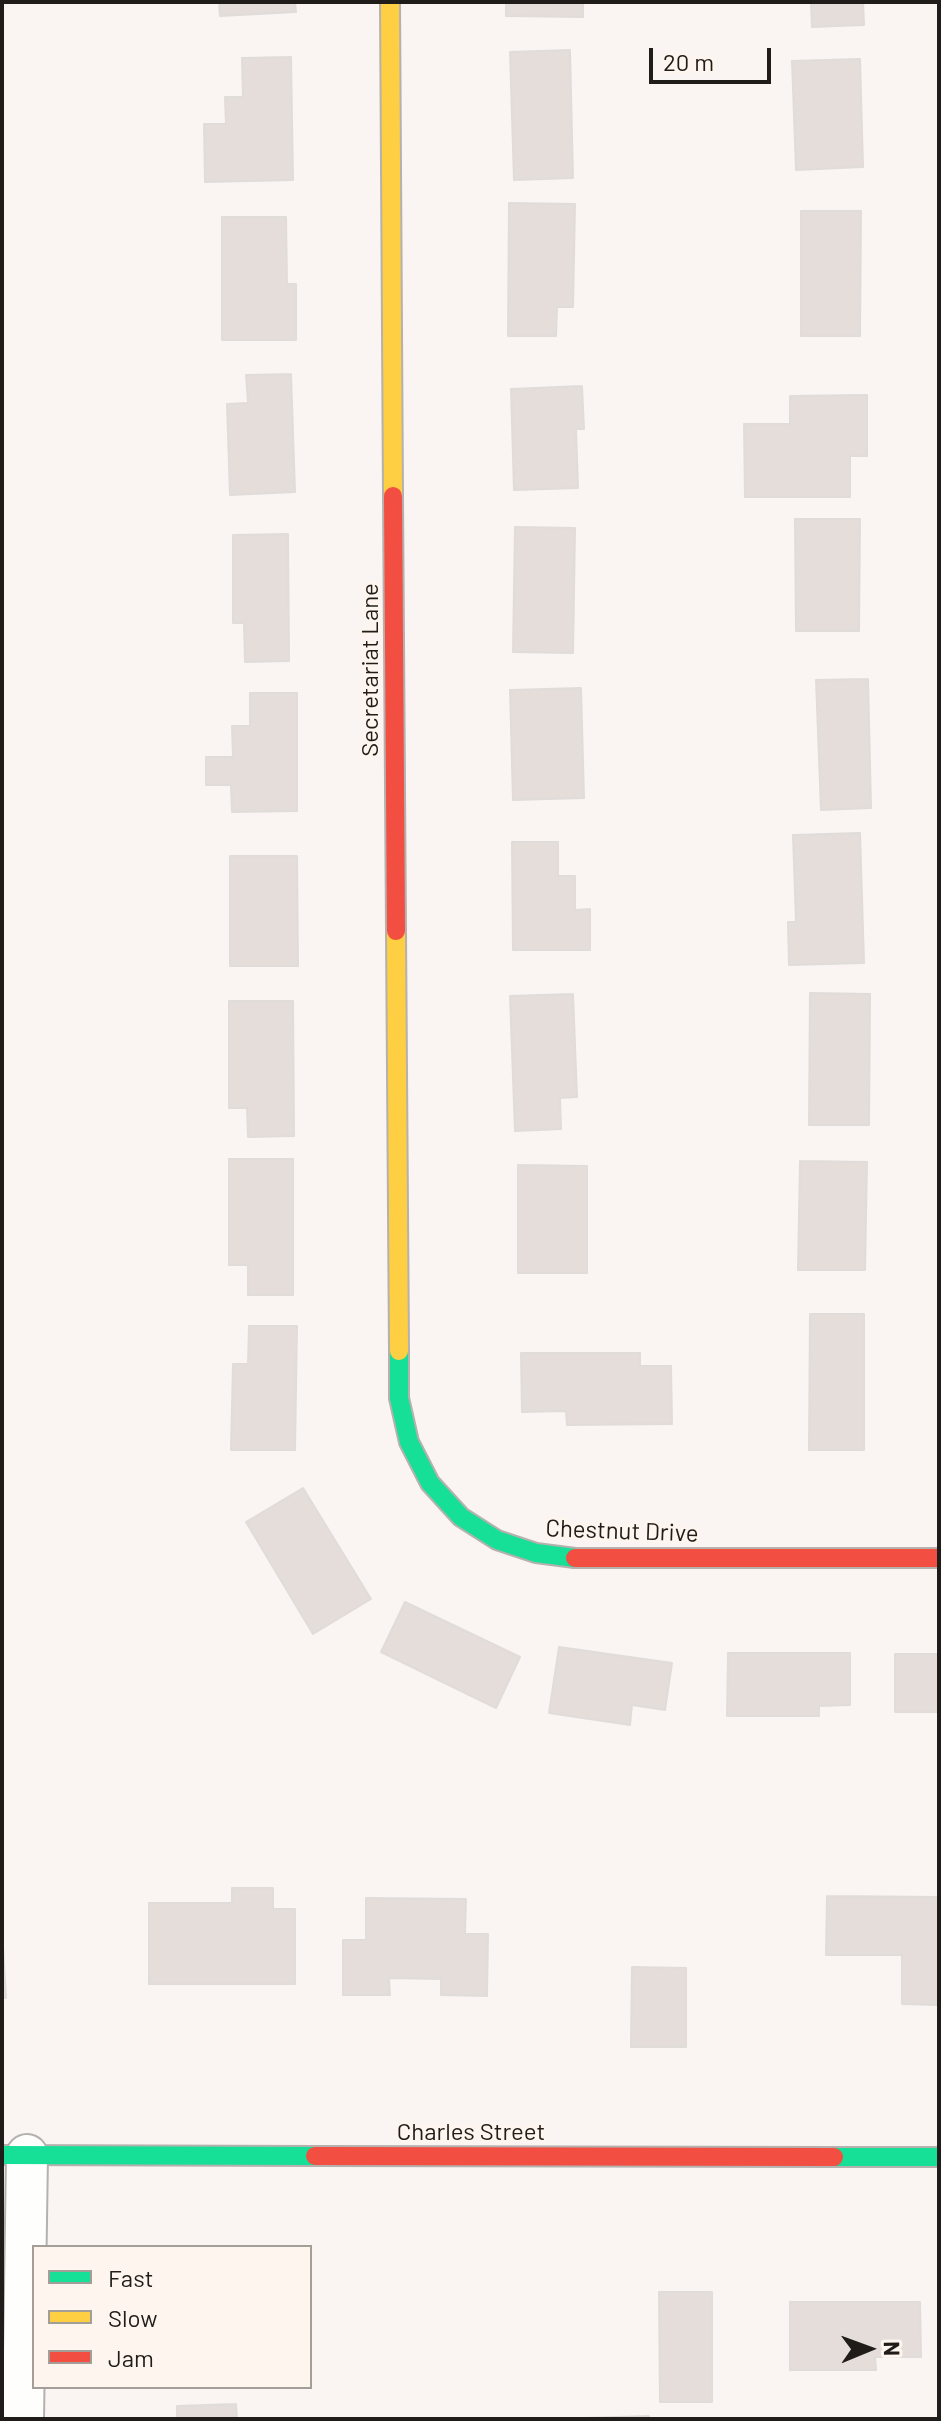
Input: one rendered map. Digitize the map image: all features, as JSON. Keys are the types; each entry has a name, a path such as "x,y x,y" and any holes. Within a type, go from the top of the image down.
{"street":[{"name":"Secretariat Lane","path":"390,2 399,1338"},
{"name":"Chestnut Drive","path":"399,1338 399,1398 409,1442 430,1483 461,1517 497,1540 536,1553 574,1558 939,1558"},
{"name":"Charles Street","path":"14,2155 939,2157"},
{"path":"14,2155 23,2419"}],"building":[{"path":"219,2 295,2 296,12 220,16"},
{"path":"506,2 583,2 583,17 506,16"},
{"path":"811,2 863,2 864,25 812,27"},
{"path":"570,50 573,178 514,180 510,52"},
{"path":"291,57 293,180 205,182 204,124 226,124 225,97 243,97 242,58"},
{"path":"860,59 863,167 796,170 792,61"},
{"path":"509,203 575,204 573,307 557,307 556,336 508,336"},
{"path":"801,211 861,211 860,336 801,336"},
{"path":"222,217 286,217 287,284 296,284 296,340 222,340"},
{"path":"291,374 295,492 230,495 227,404 248,403 246,375"},
{"path":"582,386 584,429 576,429 578,488 514,490 511,389"},
{"path":"867,395 867,456 850,456 850,497 745,497 744,424 790,424 790,396"},
{"path":"795,519 860,519 859,631 796,631"},
{"path":"515,527 575,528 573,653 513,652"},
{"path":"288,534 289,661 245,662 244,623 233,623 233,535"},
{"path":"868,679 871,808 821,810 816,680"},
{"path":"581,688 584,798 513,800 510,690"},
{"path":"250,693 297,693 297,811 232,812 231,785 206,785 206,757 233,757 232,726 250,726"},
{"path":"860,833 864,963 789,965 788,922 796,922 793,835"},
{"path":"512,842 558,842 558,876 575,876 575,910 590,909 590,950 513,950"},
{"path":"230,856 297,856 298,966 230,966"},
{"path":"810,993 870,994 869,1125 809,1125"},
{"path":"573,994 577,1097 560,1098 561,1129 515,1131 510,996"},
{"path":"229,1001 293,1001 294,1136 248,1137 247,1108 229,1108"},
{"path":"229,1159 293,1159 293,1295 248,1295 248,1265 229,1265"},
{"path":"800,1161 867,1162 865,1270 798,1270"},
{"path":"518,1165 587,1166 587,1273 518,1273"},
{"path":"810,1314 864,1314 864,1450 809,1450"},
{"path":"249,1326 297,1326 295,1450 231,1450 233,1364 248,1364"},
{"path":"521,1353 640,1353 640,1366 671,1366 672,1424 567,1425 566,1411 522,1412"},
{"path":"303,1488 371,1599 313,1634 246,1522"},
{"path":"405,1602 520,1657 496,1708 381,1652"},
{"path":"559,1647 672,1663 665,1710 632,1705 630,1725 549,1713"},
{"path":"728,1653 850,1653 850,1705 819,1706 819,1716 727,1716"},
{"path":"895,1654 939,1654 939,1712 895,1712"},
{"path":"232,1888 273,1888 273,1909 295,1909 295,1984 149,1984 149,1903 232,1903"},
{"path":"827,1896 939,1897 939,2005 902,2004 902,1955 826,1955"},
{"path":"366,1898 466,1899 465,1934 488,1934 487,1996 441,1995 441,1979 389,1978 390,1995 343,1995 343,1940 366,1940"},
{"path":"2,1930 6,1998 2,1998"},
{"path":"632,1967 686,1968 686,2047 631,2047"},
{"path":"659,2292 712,2292 712,2402 660,2402"},
{"path":"790,2302 920,2302 921,2357 875,2357 876,2370 790,2370"},
{"path":"236,2404 237,2419 177,2419 177,2406"},
{"path":"649,2416 649,2419 585,2419 585,2418"}],"traffic: fast":[{"path":"399,1351 399,1398 409,1442 430,1483 461,1517 497,1540 536,1553 575,1558"},
{"path":"2,2155 315,2156"},
{"path":"834,2157 939,2157"}],"traffic: slow":[{"path":"390,2 393,496"},
{"path":"396,931 399,1351"}],"traffic: jam":[{"path":"393,496 396,931"},
{"path":"575,1558 939,1558"},
{"path":"315,2156 834,2157"}]}
